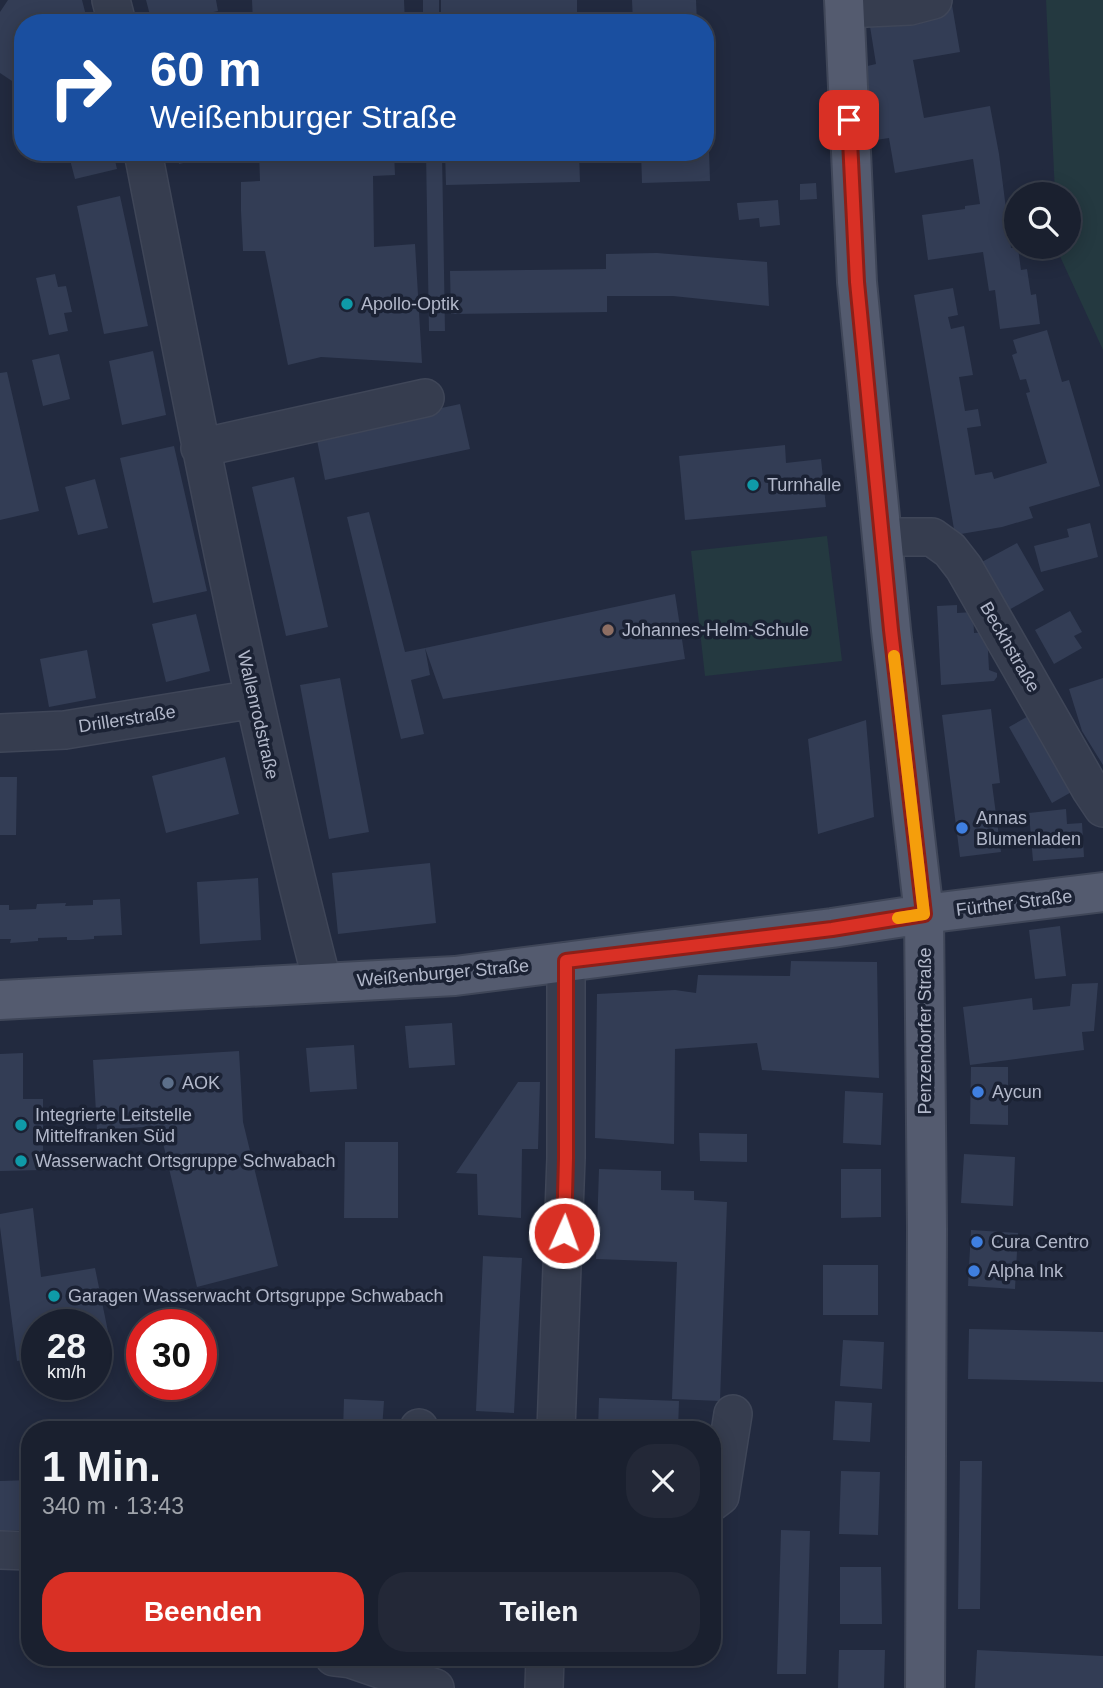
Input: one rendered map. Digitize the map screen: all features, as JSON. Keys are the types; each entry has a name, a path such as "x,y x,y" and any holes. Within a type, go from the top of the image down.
{"main road":[{"name":"Penzendorfer Straße","path":"844,5 857,282 891,630 924,914 927,1216 925,1688"},
{"name":"Fürther Straße","path":"924,914 1103,892"},
{"name":"Weißenburger Straße","path":"0,1000 455,976 832,929 924,914"}],"street":[{"path":"844,5 910,6 933,0"},
{"name":"Wallenrodstraße","path":"145,161 200,448 254,699 322,981"},
{"path":"200,448 425,398"},
{"name":"Beckhstraße","path":"883,537 932,537 950,550 964,568 1103,808"},
{"name":"Drillerstraße","path":"0,733 65,730 254,699"},
{"path":"556,1421 566,1158 566,961"},
{"path":"721,1490 733,1414"},
{"path":"0,1550 21,1551"},
{"path":"381,1666 424,1676"},
{"path":"544,1688 545,1666"}],"shaded area":[{"path":"1046,0 1103,0 1103,350 1061,259 1081,259 1081,182 1054,182"},
{"path":"827,536 842,661 705,676 691,551"}],"building":[{"path":"8,0 82,0 86,14 14,14 12,81 0,73 0,12"},
{"path":"146,0 216,0 218,11 204,14 150,14"},
{"path":"252,0 404,0 405,14 253,14"},
{"path":"423,0 439,0 439,14 423,14"},
{"path":"441,0 577,0 577,14 441,14"},
{"path":"632,0 696,0 697,14 633,14"},
{"path":"952,5 960,52 913,60 924,118 990,106 1004,193 1004,259 1020,259 1021,270 1027,269 1031,295 1036,294 1040,324 1000,329 995,290 989,291 983,252 928,260 922,215 965,209 965,206 980,204 973,159 895,173 889,138 876,140 863,67 876,64 869,20"},
{"path":"70,161 115,161 117,169 75,179"},
{"name":"Apollo-Optik","path":"259,161 394,161 395,175 373,176 374,247 415,244 422,363 321,357 288,365 265,251 243,251 241,182 260,181"},
{"path":"426,161 442,161 445,331 429,331"},
{"path":"445,161 579,161 580,182 446,185"},
{"path":"641,161 709,161 710,181 642,183"},
{"path":"816,183 817,199 800,200 800,184"},
{"path":"120,196 148,326 104,334 77,206"},
{"path":"778,200 780,225 760,227 759,218 739,220 737,203"},
{"path":"657,253 767,262 769,306 673,296 607,296 607,312 451,314 450,271 606,269 606,254"},
{"path":"55,274 58,287 66,286 72,312 64,313 68,331 49,335 36,278"},
{"path":"953,288 958,315 948,317 951,329 964,326 973,375 959,377 965,411 978,409 981,426 967,428 975,475 992,472 994,479 1047,463 1026,393 1030,392 1026,379 1020,380 1012,355 1017,353 1013,340 1047,330 1062,382 1069,380 1100,486 1029,507 1033,518 1002,527 955,535 914,295"},
{"path":"153,351 166,415 122,425 109,361"},
{"path":"59,354 70,399 43,406 32,360"},
{"path":"7,372 39,511 0,520 0,373"},
{"path":"460,404 470,449 325,480 316,435"},
{"name":"Turnhalle","path":"785,445 786,463 821,459 826,507 685,520 679,456"},
{"path":"174,446 207,591 153,603 120,458"},
{"path":"294,477 328,627 286,636 252,487"},
{"path":"95,479 108,528 78,535 65,487"},
{"path":"369,512 405,652 425,648 430,675 411,680 424,734 401,739 347,517"},
{"path":"1090,523 1098,557 1041,572 1034,546 1069,537 1067,529"},
{"path":"1017,543 1044,590 1007,611 980,563"},
{"path":"675,594 685,659 443,699 425,648"},
{"path":"957,605 957,613 973,612 974,633 987,632 989,670 997,673 994,681 941,685 937,606"},
{"path":"1070,611 1082,632 1074,636 1082,648 1054,664 1035,630"},
{"path":"196,614 210,671 166,682 152,624"},
{"path":"87,650 96,698 49,707 40,659"},
{"path":"340,678 369,832 329,839 300,685"},
{"path":"1103,678 1103,765 1082,731 1069,689"},
{"path":"991,709 1000,783 992,784 1001,852 960,857 942,715"},
{"path":"1032,714 1075,790 1052,803 1009,727"},
{"path":"866,720 874,817 818,834 808,739"},
{"path":"225,757 239,814 166,833 152,776"},
{"path":"0,777 17,777 16,835 0,835"},
{"path":"1066,809 1067,824 1082,823 1084,857 1033,861 1029,813"},
{"path":"430,863 436,923 338,934 332,873"},
{"path":"258,878 261,940 200,944 197,882"},
{"path":"120,899 122,935 94,936 94,939 81,940 67,940 67,937 38,938 38,941 10,943 11,939 0,939 0,905 9,905 9,910 36,909 37,904 93,905 93,900"},
{"path":"1060,926 1066,976 1035,979 1029,930"},
{"path":"791,961 877,962 879,1078 762,1070 757,1043 675,1049 674,1144 595,1138 597,994 675,990 696,993 698,975 790,976"},
{"path":"1098,983 1094,1031 1082,1032 1084,1050 970,1065 963,1007 1032,998 1033,1010 1070,1006 1072,984"},
{"path":"452,1023 455,1065 409,1068 405,1026"},
{"path":"354,1045 357,1089 310,1092 306,1048"},
{"path":"239,1051 243,1122 278,1266 197,1287 159,1126 97,1130 93,1060"},
{"name":"Integrierte Leitstelle Mittelfranken Süd","path":"23,1053 23,1099 43,1099 43,1170 0,1171 0,1054"},
{"path":"971,1067 1008,1067 1008,1125 970,1124"},
{"path":"518,1082 540,1082 538,1149 522,1149 521,1218 478,1215 477,1174 456,1173"},
{"path":"845,1091 883,1093 881,1145 843,1143"},
{"path":"699,1133 747,1134 747,1162 700,1161"},
{"path":"345,1142 398,1142 398,1218 344,1218"},
{"path":"964,1154 1015,1157 1013,1206 961,1203"},
{"path":"599,1169 661,1171 661,1190 694,1191 694,1200 727,1202 720,1401 672,1399 677,1262 596,1259"},
{"path":"841,1169 881,1169 881,1217 841,1218"},
{"name":"Garagen Wasserwacht Ortsgruppe Schwabach","path":"33,1208 41,1277 95,1268 103,1309 21,1309 21,1360 17,1361 0,1227 0,1214"},
{"path":"971,1230 1018,1233 1015,1289 968,1286"},
{"path":"483,1256 522,1258 514,1413 476,1411"},
{"path":"823,1265 878,1265 878,1315 823,1315"},
{"path":"969,1329 1103,1332 1103,1382 968,1379"},
{"path":"843,1340 884,1342 882,1389 840,1386"},
{"path":"599,1398 679,1401 678,1421 598,1421"},
{"path":"344,1399 384,1401 383,1421 343,1421"},
{"path":"835,1401 872,1403 870,1442 833,1440"},
{"path":"960,1461 982,1461 980,1609 958,1609"},
{"path":"841,1471 880,1472 878,1535 839,1534"},
{"path":"21,1480 21,1530 0,1531 0,1481"},
{"path":"781,1530 810,1531 806,1674 777,1674"},
{"path":"840,1567 881,1567 882,1624 840,1624"},
{"path":"839,1650 885,1650 884,1688 838,1688"},
{"path":"977,1650 1103,1656 1103,1688 975,1688"}],"slow traffic":[{"path":"894,656 924,914 898,918"}],"place":[{"name":"Apollo-Optik","path":"347,304"},
{"name":"Turnhalle","path":"753,485"},
{"name":"Johannes-Helm-Schule","path":"608,630"},
{"name":"Annas Blumenladen","path":"962,828"},
{"name":"AOK","path":"168,1083"},
{"name":"Aycun","path":"978,1092"},
{"name":"Integrierte Leitstelle Mittelfranken Süd","path":"21,1125"},
{"name":"Wasserwacht Ortsgruppe Schwabach","path":"21,1161"},
{"name":"Cura Centro","path":"977,1242"},
{"name":"Alpha Ink","path":"974,1271"},
{"name":"Garagen Wasserwacht Ortsgruppe Schwabach","path":"54,1296"}],"route":[{"path":"564,1233 566,961 832,929 924,914 891,630 857,282 849,120"}]}
